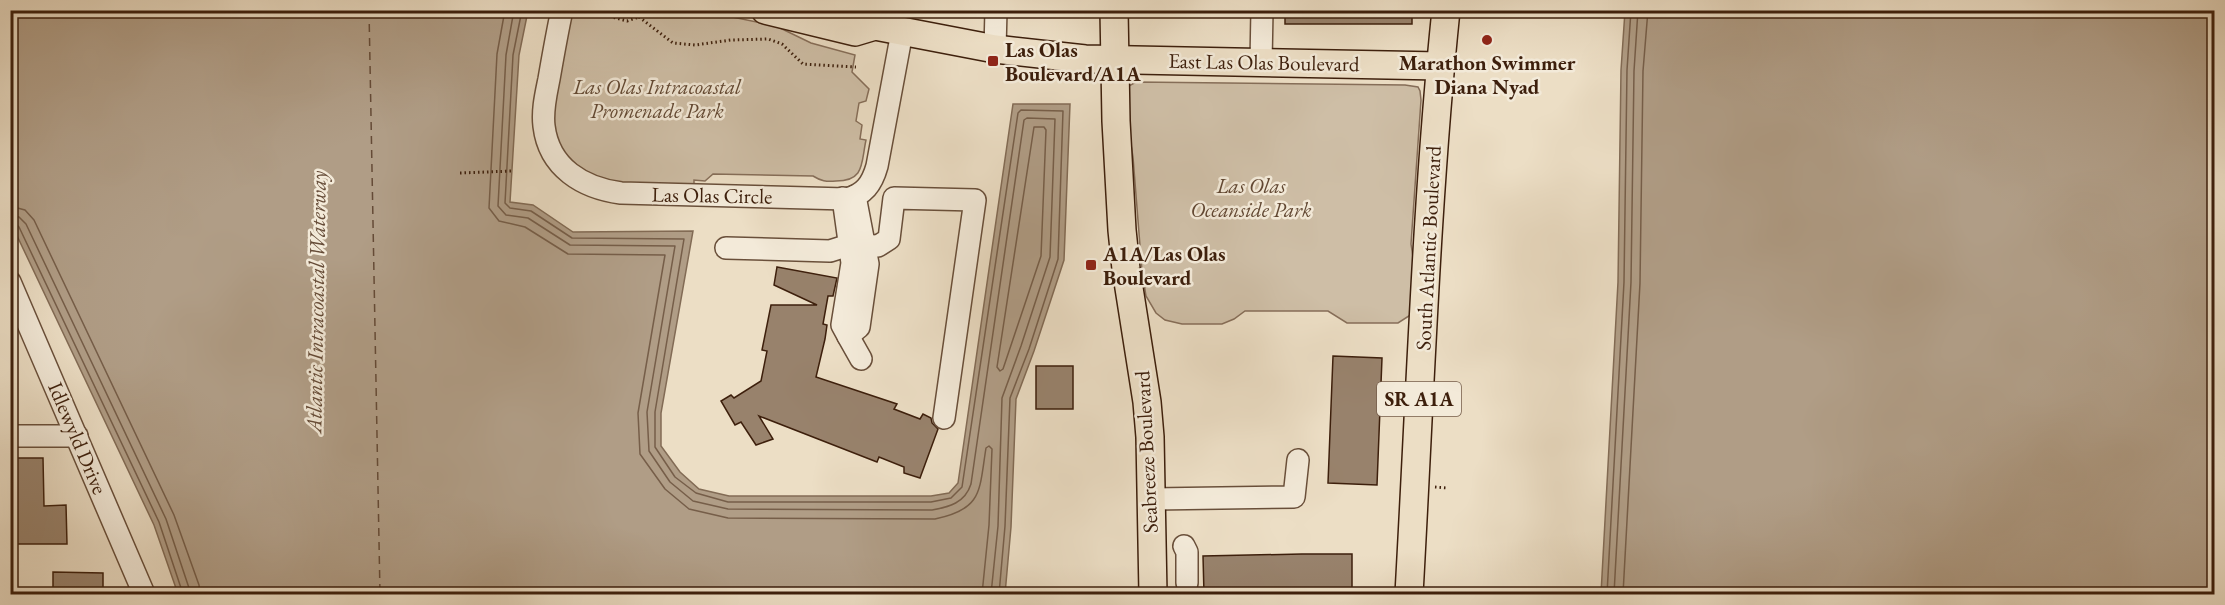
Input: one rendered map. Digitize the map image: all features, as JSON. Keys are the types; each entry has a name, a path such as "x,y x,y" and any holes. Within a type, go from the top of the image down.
{"main road":[{"name":"East Las Olas Boulevard","path":"853,10 885,24 995,49 1085,59 1440,66"},
{"name":"Seabreeze Boulevard","path":"1114,10 1114,60 1122,230 1148,408 1153,594"},
{"name":"South Atlantic Boulevard","path":"1409,594 1428,235 1446,10"},
{"name":"East Las Olas Boulevard","path":"767,11 855,32 885,24"}],"street":[{"name":"Las Olas Circle","path":"562,10 545,102 544,126 546,138 557,160 574,178 597,189 621,193 849,197"},
{"path":"995,49 996,10"},
{"path":"1261,62 1262,10"},
{"path":"861,358 842,324 857,245 849,197 862,193 872,182 878,166 885,24"},
{"path":"872,182 887,196 894,198 975,200 944,418"},
{"path":"726,248 830,251 857,245 878,246 890,240 894,198"},
{"name":"Idlewyld Drive","path":"10,282 144,594"},
{"path":"10,436 77,436"},
{"path":"1152,499 1294,497 1298,460"},
{"path":"1184,546 1187,552 1187,584"}],"path":[{"path":"611,10 612,17 627,21 639,17"},
{"path":"639,17 641,10"},
{"path":"639,17 673,43 695,45 730,40 768,39 782,44 803,64 856,67"},
{"path":"460,173 512,171"},
{"path":"1431,487 1447,488"}],"green space":[{"name":"Las Olas Intracoastal Promenade Park","path":"570,11 703,11 776,26 811,43 855,55 852,72 869,89 866,101 859,103 856,121 862,125 860,139 866,140 860,169 852,178 832,181 824,181 813,176 713,174 705,181 694,180 694,187 623,187 579,173 555,139 553,108"},
{"name":"Las Olas Oceanside Park","path":"1136,82 1418,87 1421,100 1411,244 1416,277 1412,314 1398,323 1347,323 1328,311 1245,311 1222,324 1182,324 1165,320 1156,313 1146,296 1142,271 1133,157 1126,113 1127,87"}],"water":[{"name":"Atlantic Intracoastal Waterway","path":"11,10 528,11 519,55 510,202 533,205 573,232 693,231 661,413 661,446 680,472 699,489 729,496 931,496 949,493 958,483 1013,104 1070,104 1064,260 1016,399 1011,527 1005,594 178,594 154,525 11,223"},
{"path":"1625,11 2214,11 2214,594 1601,594 1618,282 1621,70"}],"building":[{"path":"1285,10 1412,10 1412,24 1285,24"},
{"path":"777,267 837,278 833,296 828,296 823,324 827,325 825,339 816,377 897,404 894,409 920,419 923,414 931,418 932,423 938,429 920,478 904,473 904,467 879,457 877,462 759,416 773,439 756,445 741,422 735,425 721,401 731,395 734,398 761,381 767,351 762,350 771,305 817,305 774,285"},
{"path":"1333,356 1382,358 1377,485 1328,483"},
{"path":"1036,366 1073,366 1073,409 1036,409"},
{"path":"10,458 43,458 44,506 66,505 67,544 10,544"},
{"path":"1352,554 1352,594 1204,594 1203,556"},
{"path":"53,572 103,573 103,594 53,594"}],"ferry route":[{"path":"369,10 380,594"}],"place":[{"name":"Marathon Swimmer Diana Nyad","path":"1487,40"},
{"name":"Las Olas Boulevard/A1A","path":"993,61"},
{"name":"A1A/Las Olas Boulevard","path":"1091,265"}]}
